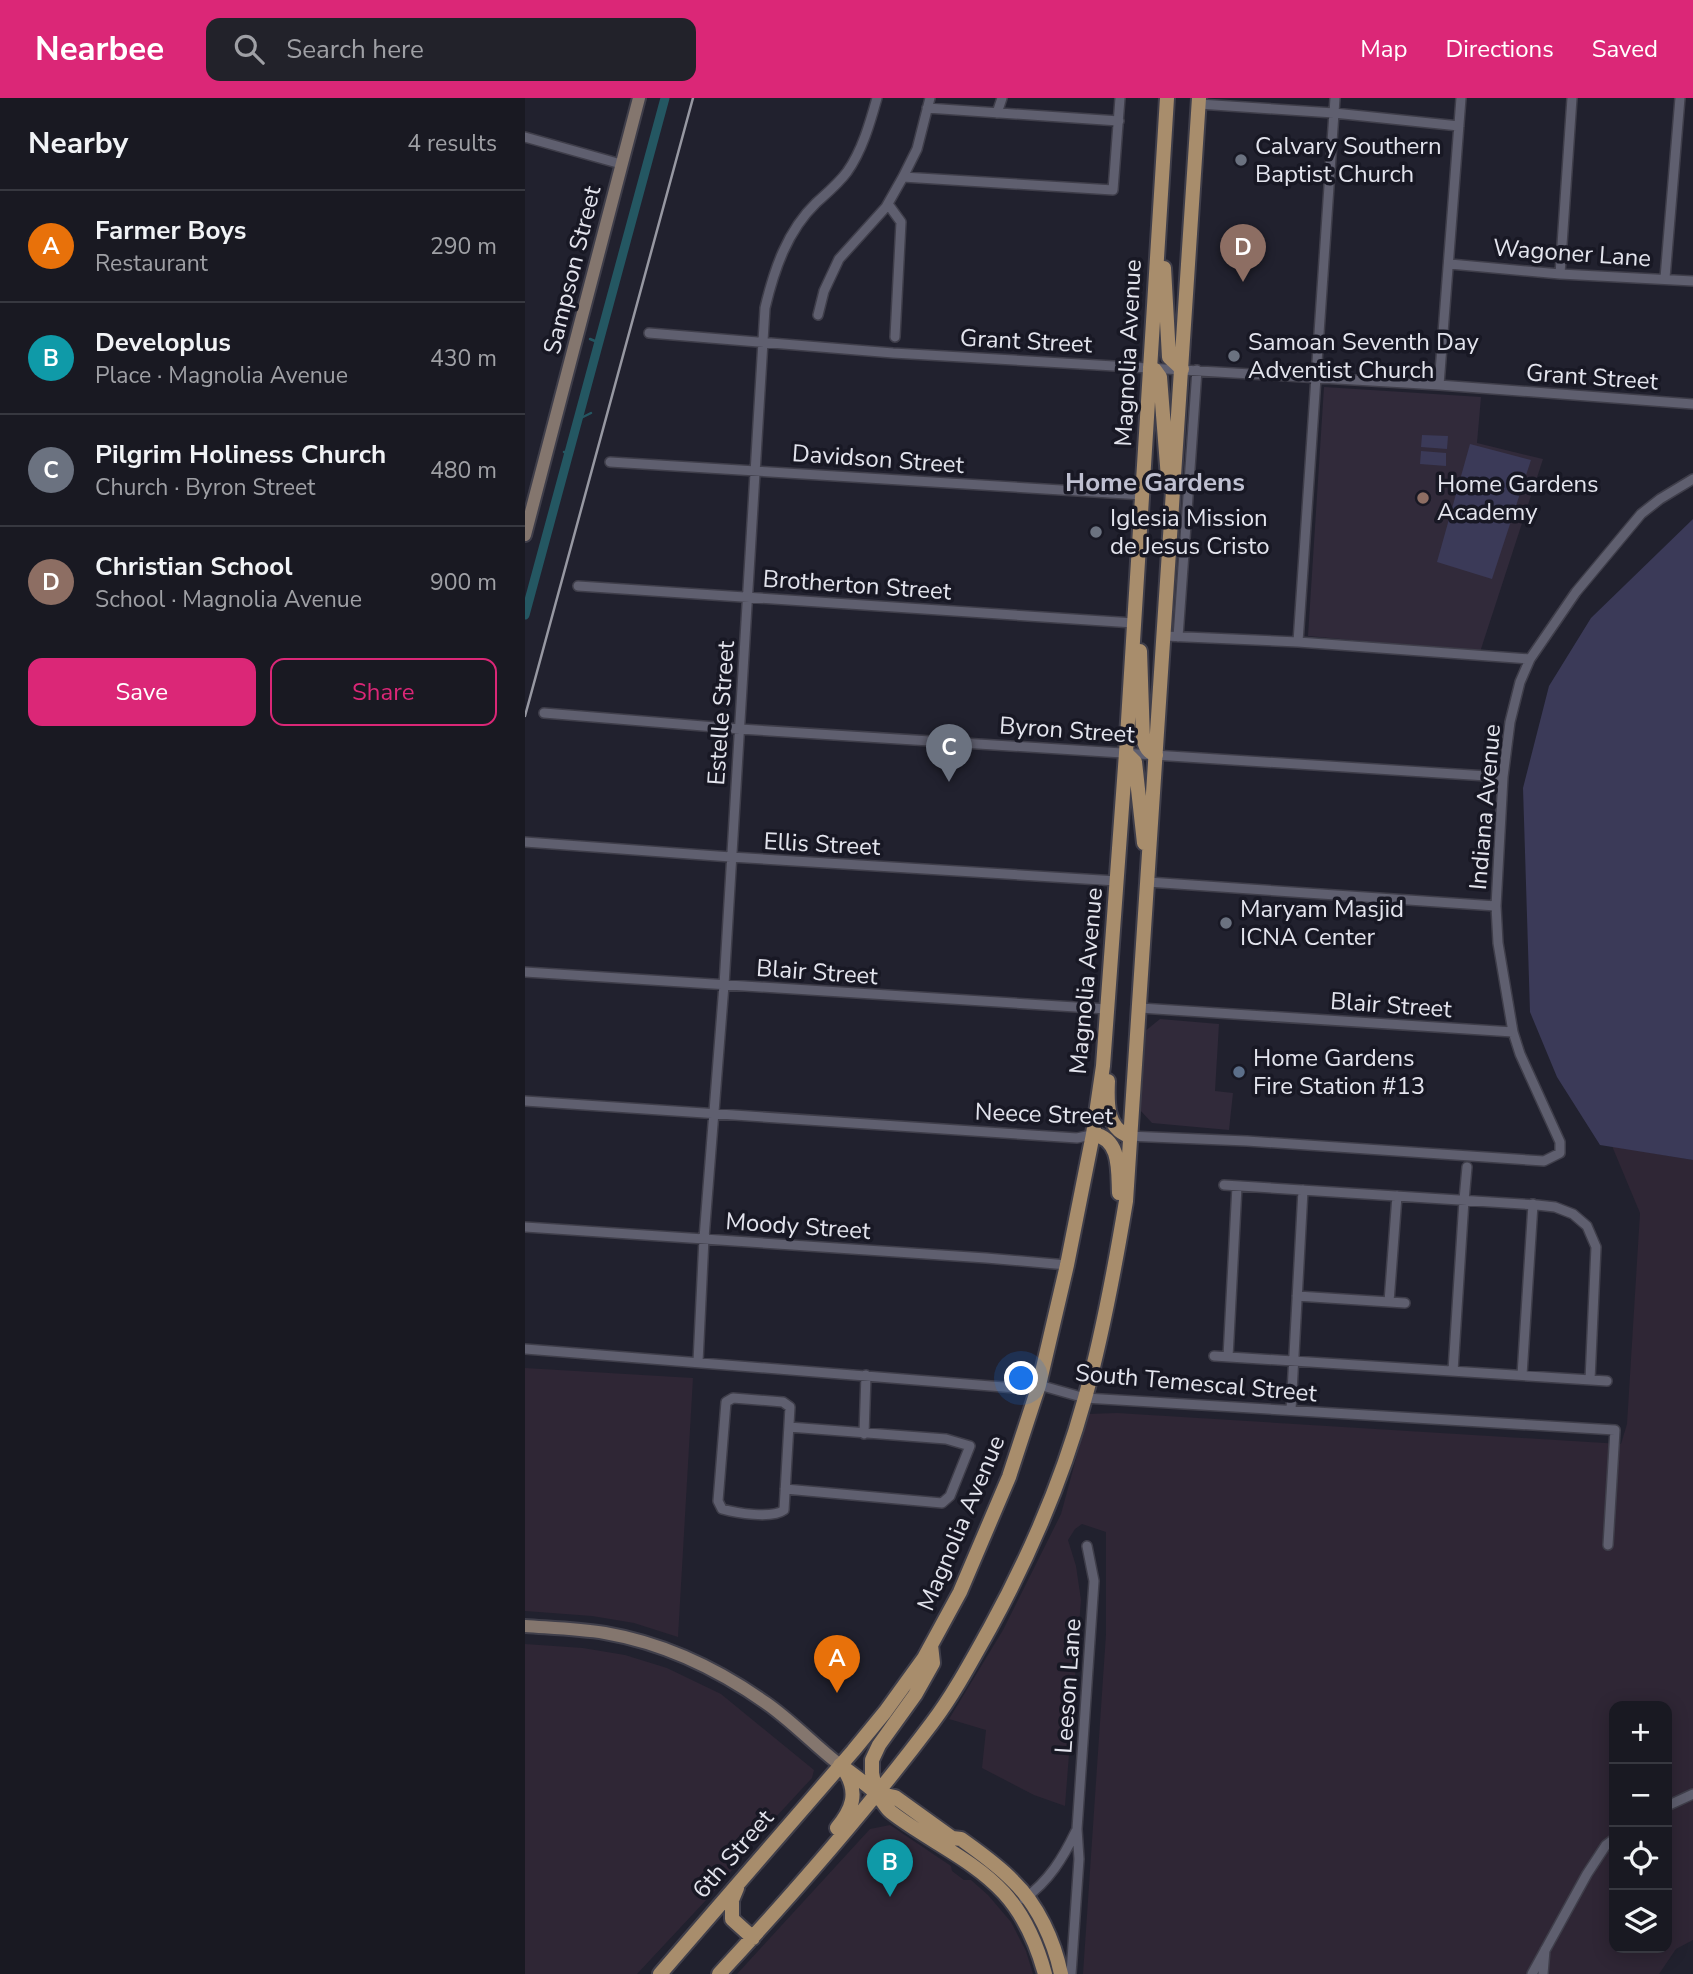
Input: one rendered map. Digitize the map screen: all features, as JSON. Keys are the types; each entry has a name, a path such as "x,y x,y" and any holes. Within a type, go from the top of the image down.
{"main road":[{"name":"Magnolia Avenue","path":"840,1765 885,1712 924,1658 960,1592 1009,1477 1039,1385 1067,1265 1093,1134 1106,1030 1117,881 1167,98"},
{"path":"1061,1974 1055,1948 1046,1928 1016,1883 961,1839 955,1831 907,1798 898,1787 901,1774 919,1749 983,1641 1024,1561 1056,1488 1085,1398 1105,1318 1121,1230 1126,1200 1156,755 1171,637 1172,524 1199,101"},
{"path":"1160,207 1169,357 1182,369"},
{"path":"1150,367 1160,377 1172,524"},
{"path":"1134,623 1140,636 1143,739 1150,753 1156,755"},
{"path":"1126,753 1135,762 1148,882"},
{"path":"1106,1030 1107,1090 1112,1121 1119,1132 1129,1136"},
{"path":"1093,1134 1105,1138 1114,1149 1121,1230"},
{"path":"876,1793 872,1760 933,1663 931,1645"},
{"path":"719,1974 789,1897 932,1723"},
{"path":"840,1765 876,1793 888,1809 973,1867 1004,1893 1032,1935 1045,1974"},
{"path":"789,1897 805,1866 843,1821 853,1801 852,1783 840,1765"},
{"name":"6th Street","path":"660,1974 840,1765"},
{"path":"876,1793 895,1797 952,1838 961,1839"},
{"path":"740,1880 732,1900 732,1919 753,1938"}],"street":[{"name":"Sampson Street","path":"525,535 639,98"},
{"name":"Estelle Street","path":"698,1362 765,308 773,274 783,251 804,218 815,204 830,192 858,155 877,98"},
{"path":"818,315 824,291 839,259 888,204 903,177 917,149 930,98"},
{"path":"997,113 1002,98"},
{"path":"903,177 1113,190 1120,98"},
{"path":"1298,642 1335,98"},
{"path":"1439,385 1461,98"},
{"path":"1560,274 1572,98"},
{"path":"1665,278 1680,98"},
{"path":"1199,101 1262,103 1459,126"},
{"path":"927,108 1119,121"},
{"path":"525,137 621,164"},
{"path":"888,204 901,222 895,337"},
{"name":"Wagoner Lane","path":"1450,264 1560,274 1693,281"},
{"name":"Grant Street","path":"649,333 894,353 1439,385 1693,404"},
{"path":"1197,370 1171,637 1298,642 1530,660"},
{"name":"Davidson Street","path":"610,461 1143,495"},
{"name":"Indiana Avenue","path":"1560,1153 1560,1142 1513,1032 1498,943 1496,906 1503,777 1515,697 1530,660 1576,592 1633,522 1648,507 1693,479"},
{"name":"Brotherton Street","path":"578,586 1134,623"},
{"name":"Byron Street","path":"544,713 740,729 1503,777"},
{"name":"Ellis Street","path":"525,842 731,858 1117,881"},
{"path":"1148,882 1496,906"},
{"name":"Blair Street","path":"525,972 1107,1009"},
{"name":"Blair Street","path":"1140,1007 1513,1032"},
{"name":"Neece Street","path":"525,1101 1077,1138 1093,1134 1247,1140 1543,1161 1560,1153"},
{"path":"1453,1371 1467,1167"},
{"path":"1224,1185 1533,1205 1555,1207 1573,1214 1587,1226 1596,1247 1590,1380"},
{"path":"1228,1357 1237,1186"},
{"path":"1291,1410 1303,1191"},
{"path":"1389,1302 1397,1196"},
{"path":"1522,1375 1533,1205"},
{"name":"Moody Street","path":"525,1227 1067,1265"},
{"path":"1297,1296 1405,1303"},
{"name":"South Temescal Street","path":"525,1349 1024,1388 1039,1385 1085,1398 1615,1430 1608,1545"},
{"path":"1214,1356 1607,1381"},
{"path":"864,1434 866,1375"},
{"path":"733,1398 783,1402 790,1407 789,1427 784,1510 777,1515 722,1508 719,1502 726,1402 733,1398"},
{"path":"785,1489 942,1503 950,1496 970,1446 946,1439 789,1427"},
{"name":"Leeson Lane","path":"1071,1974 1079,1859 1077,1829 1094,1581 1087,1546"},
{"path":"525,1626 606,1633 642,1642 699,1663 742,1686 768,1704 840,1765"},
{"path":"1672,1804 1693,1794"},
{"name":"Leeson Lane","path":"1014,1907 1047,1879 1058,1865 1077,1829"},
{"path":"1532,1974 1587,1874 1609,1843"},
{"path":"1543,1974 1545,1949"}],"shaded area":[{"name":"Home Gardens Academy","path":"1324,387 1481,397 1477,443 1543,459 1480,652 1308,636"},
{"path":"1422,435 1448,436 1447,449 1421,447"},
{"path":"1470,444 1531,460 1492,579 1437,562"},
{"path":"1421,451 1446,453 1446,466 1420,464"},
{"path":"1693,519 1693,1160 1600,1145 1557,1077 1530,1012 1523,788 1549,686 1591,618"},
{"path":"1160,1019 1219,1024 1215,1091 1233,1093 1229,1130 1152,1123 1140,1110 1144,1032"},
{"path":"1612,1146 1693,1160 1693,1940 1676,1949 1659,1974 1083,1974 1106,1634 1106,1532 1082,1524 1068,1540 1076,1566 1081,1600 1065,1806 1034,1795 982,1768 986,1730 949,1719 1003,1630 1061,1514 1088,1414 1117,1413 1621,1444 1627,1424 1640,1213"},
{"path":"525,1368 693,1378 678,1637 634,1623 592,1616 525,1611"},
{"path":"525,1644 583,1648 625,1655 667,1668 721,1694 814,1770 812,1778 762,1832 721,1884 637,1974 525,1974"},
{"path":"890,1825 951,1866 952,1871 964,1880 971,1880 988,1895 1011,1922 1026,1951 1033,1974 737,1974 870,1829"}],"waterway":[{"path":"525,615 665,98"},
{"path":"590,339 600,343"},
{"path":"579,419 591,413"},
{"path":"564,452 570,454"}],"railway":[{"path":"525,716 693,98"}],"place":[{"name":"Calvary Southern Baptist Church","path":"1241,160"},
{"name":"Christian School","path":"1243,282"},
{"name":"Samoan Seventh Day Adventist Church","path":"1234,356"},
{"name":"Home Gardens Academy","path":"1423,498"},
{"name":"Iglesia Mission de Jesus Cristo","path":"1096,532"},
{"name":"Pilgrim Holiness Church","path":"949,782"},
{"name":"Maryam Masjid ICNA Center","path":"1226,923"},
{"name":"Home Gardens Fire Station #13","path":"1239,1072"},
{"name":"Farmer Boys","path":"837,1693"},
{"name":"Developlus","path":"890,1897"}],"district":[{"name":"Home Gardens","path":"1155,482"}]}
